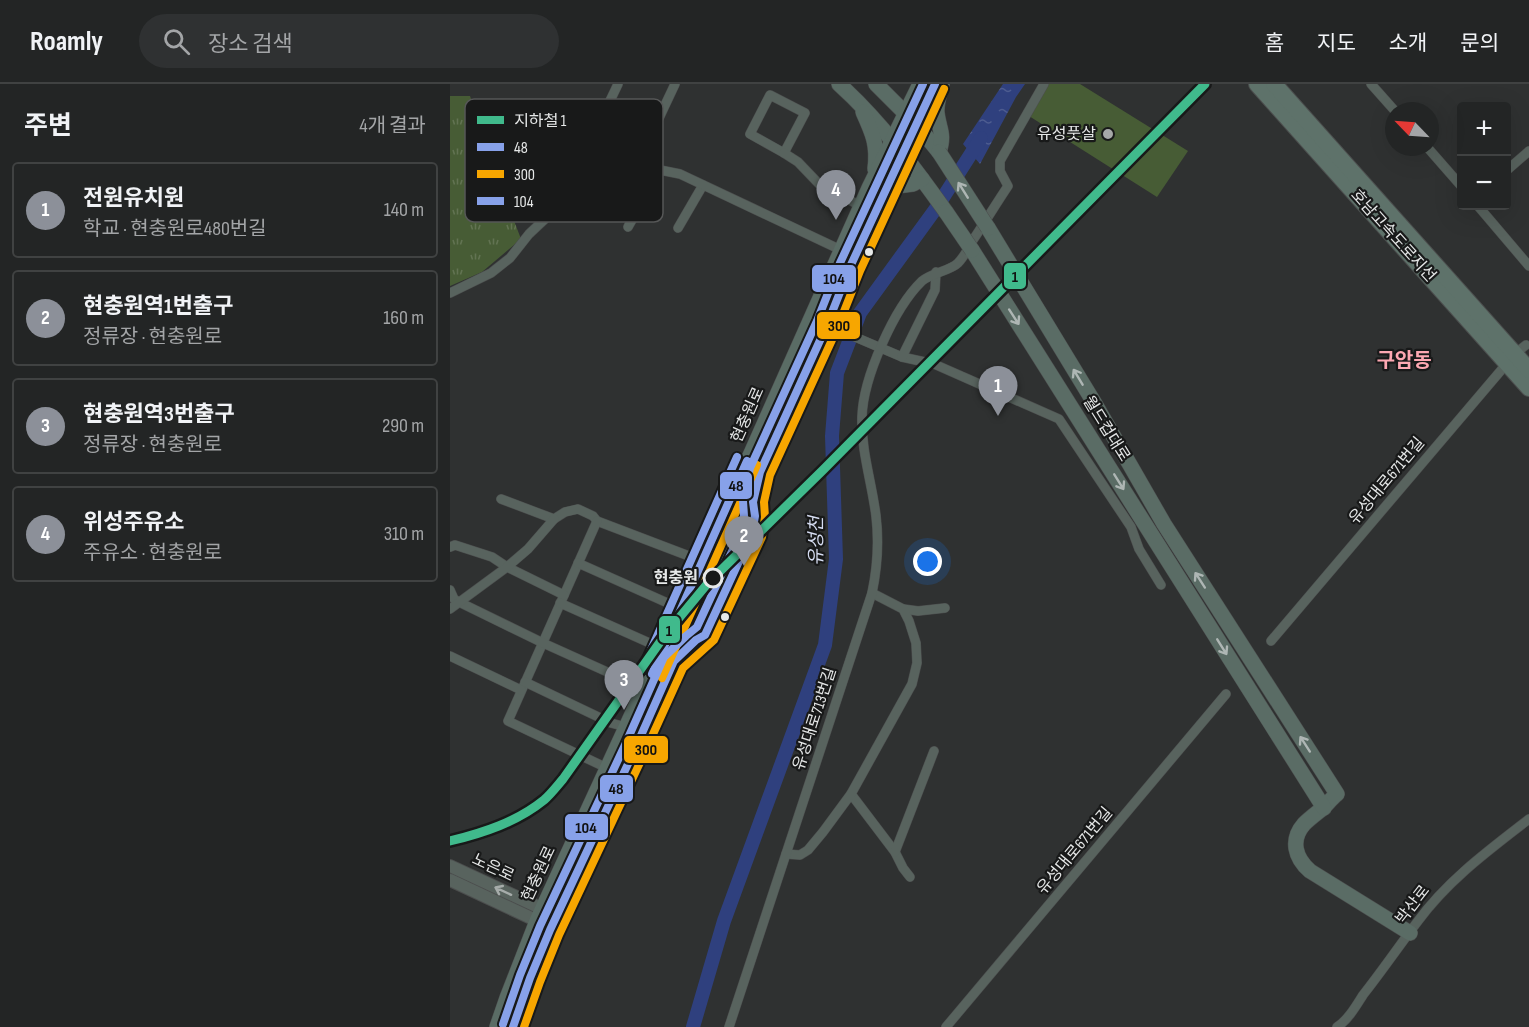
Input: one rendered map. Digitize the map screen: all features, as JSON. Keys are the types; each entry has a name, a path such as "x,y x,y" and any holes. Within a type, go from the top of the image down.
{"highway":[{"name":"호남고속도로지선","path":"1257,84 1529,388"},
{"name":"호남고속도로지선","path":"1274,84 1529,370"}],"main road":[{"name":"월드컵대로","path":"839,84 858,101 898,146 972,250 1323,808 1337,794 1164,524 1095,404 988,228 939,152 911,119 876,84"},
{"name":"현충원로","path":"911,119 920,84"},
{"name":"현충원로","path":"497,1027 507,998 546,918 604,815 767,456 832,327 880,201 898,146 911,119 935,84"},
{"path":"939,152 942,132 937,106 942,84"},
{"path":"858,101 876,145 875,169 869,188"},
{"name":"현충원로","path":"513,1027 546,918 607,768 645,689 869,188 898,146"},
{"path":"880,201 897,186 913,184 922,179"},
{"path":"767,456 767,438 783,405 784,393 778,394 774,400"},
{"path":"1323,808 1304,824 1297,839 1297,857 1303,865 1410,933"}],"street":[{"path":"609,99 618,84"},
{"path":"663,109 675,84"},
{"name":"유성대로713번길","path":"729,1027 872,593 877,559 876,520 865,458 862,416 878,347 900,311 924,279 958,264 1008,186 1000,171 1000,161 1044,84"},
{"path":"1371,84 1387,102"},
{"path":"784,153 805,113 770,94 750,134 798,162 820,185 861,206"},
{"path":"1511,167 1529,151"},
{"path":"1435,156 1457,182"},
{"path":"663,171 680,174 841,250"},
{"path":"678,228 703,185"},
{"path":"1481,210 1529,266"},
{"path":"450,293 490,273 510,258 542,222"},
{"path":"628,227 631,222"},
{"path":"902,357 935,290 936,272"},
{"path":"832,327 902,357 934,364 1059,419 1131,527 1139,549 1161,585"},
{"name":"유성대로671번길","path":"1271,641 1503,368"},
{"path":"501,498 554,519"},
{"path":"450,609 528,549 554,519 565,512 578,509 593,516 597,521 702,561"},
{"path":"597,521 508,721 607,768"},
{"path":"450,547 454,545 492,557 562,599 663,649"},
{"path":"578,563 681,609"},
{"path":"450,590 454,599 459,602 645,689"},
{"path":"872,593 903,609 918,611 945,608"},
{"path":"786,854 800,855 808,850 850,794 912,684 917,663 916,643 903,609"},
{"path":"450,656 611,723 626,727"},
{"name":"유성대로671번길","path":"946,1027 1226,694"},
{"path":"895,852 934,752"},
{"path":"850,794 895,852 910,877"},
{"name":"박산로","path":"1337,1027 1341,1025 1443,891 1470,865 1529,819"},
{"name":"노은로","path":"450,866 546,918"},
{"name":"노은로","path":"450,880 546,918"}],"green space":[{"name":"유성풋살","path":"1048,84 1080,84 1188,151 1157,197 1029,116"},
{"path":"450,96 470,96 471,99 465,99 465,222 514,222 521,239 482,272 450,286"}],"water":[{"path":"1003,84 1025,84 980,164 963,144"}],"waterway":[{"name":"유성천","path":"693,1027 724,921 825,645 836,559 832,436 837,373 860,313 937,207 981,138"}],"metro line":[{"name":"1","path":"450,841 511,821 534,808 549,795 563,779 665,635 708,583 1205,84"}],"transit line":[{"name":"104","path":"503,1024 540,926 664,657 697,627 742,530 743,501 750,468 817,321 840,263 923,84"},
{"name":"48","path":"513,1027 550,930 674,661 696,640 705,635 752,533 755,516 753,502 760,472 827,325 850,267 935,84"},
{"name":"300","path":"524,1027 559,935 683,668 714,640 762,537 765,517 764,502 770,475 944,89"},
{"name":"104","path":"642,670 737,457"},
{"name":"48","path":"652,674 747,461"},
{"name":"300","path":"662,678 757,465"}],"place":[{"name":"유성풋살","path":"1108,134"},
{"name":"위성주유소","path":"836,220"},
{"name":"전원유치원","path":"998,416"},
{"name":"현충원역1번출구","path":"744,566"},
{"name":"현충원","path":"713,578"},
{"name":"현충원역3번출구","path":"624,710"}],"district":[{"name":"구암동","path":"1404,361"}]}
